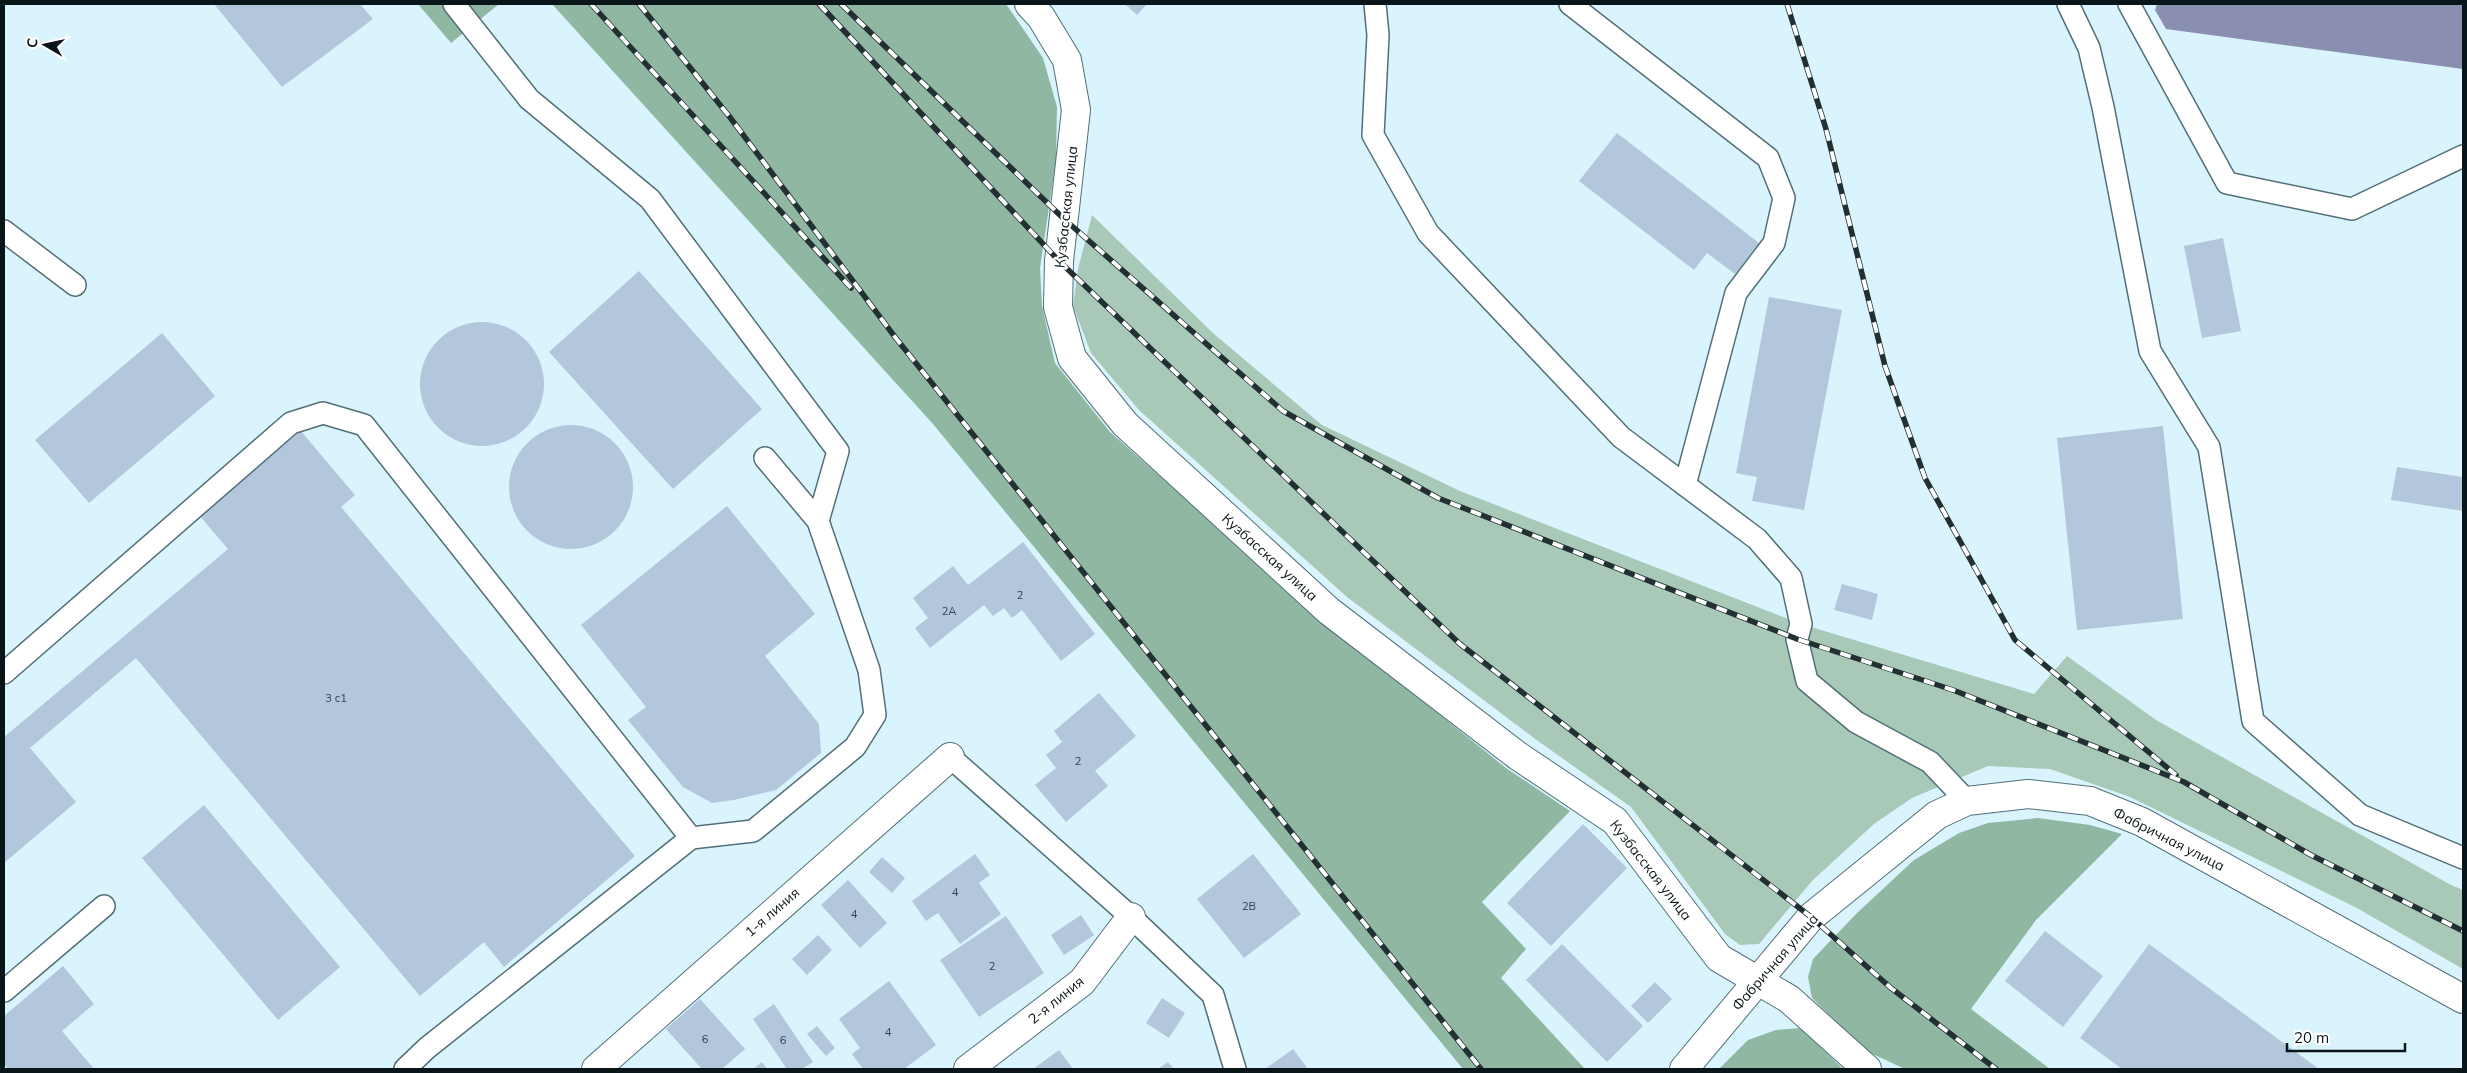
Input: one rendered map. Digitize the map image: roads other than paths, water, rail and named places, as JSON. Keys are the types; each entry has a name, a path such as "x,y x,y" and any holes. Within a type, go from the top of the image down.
{"street":[{"name":"Кузбасская улица","path":"1029,4 1041,17 1067,60 1076,110 1059,261 1058,307 1072,358 1125,424 1329,611 1518,756 1615,821 1719,958 1789,999 1867,1069"},
{"name":"1-я линия","path":"596,1069 950,758"},
{"name":"Фабричная улица","path":"1684,1069 1811,917 1937,815 1967,801 2028,794 2090,801 2142,822 2463,999"},
{"name":"2-я линия","path":"968,1069 1082,982 1131,917"}],"lane":[{"path":"454,4 529,99 650,199 838,451 818,521"},
{"path":"1375,4 1378,35 1373,135 1428,233 1621,437 1758,539 1791,578 1802,624 1797,639 1807,681 1856,722 1930,762 1967,801"},
{"path":"1570,4 1768,158 1784,198 1774,243 1736,293 1685,485"},
{"path":"2068,4 2088,48 2103,107 2150,351 2209,447 2253,721 2360,815 2463,858"},
{"path":"2129,4 2226,183 2352,209 2463,156"},
{"path":"4,231 74,285"},
{"path":"4,673 291,423 323,413 364,425 691,838"},
{"path":"405,1069 427,1048 691,838 753,831 855,747 875,715 869,670 818,521 765,458"},
{"path":"950,758 1131,917 1213,995 1235,1069"},
{"path":"4,991 104,906"}],"water":[{"path":"2157,4 2463,4 2463,69 2166,29 2155,10"}],"railway":[{"path":"591,4 851,288"},
{"path":"639,4 729,116 895,337 1481,1069"},
{"path":"819,4 1059,261 1460,644 1811,917 1891,988 1996,1069"},
{"path":"841,4 1064,219 1283,411 1438,498 1797,639 1953,690 2184,782 2311,855 2463,931"},
{"path":"1787,4 1826,129 1885,366 1925,478 2015,640 2176,775"}]}
